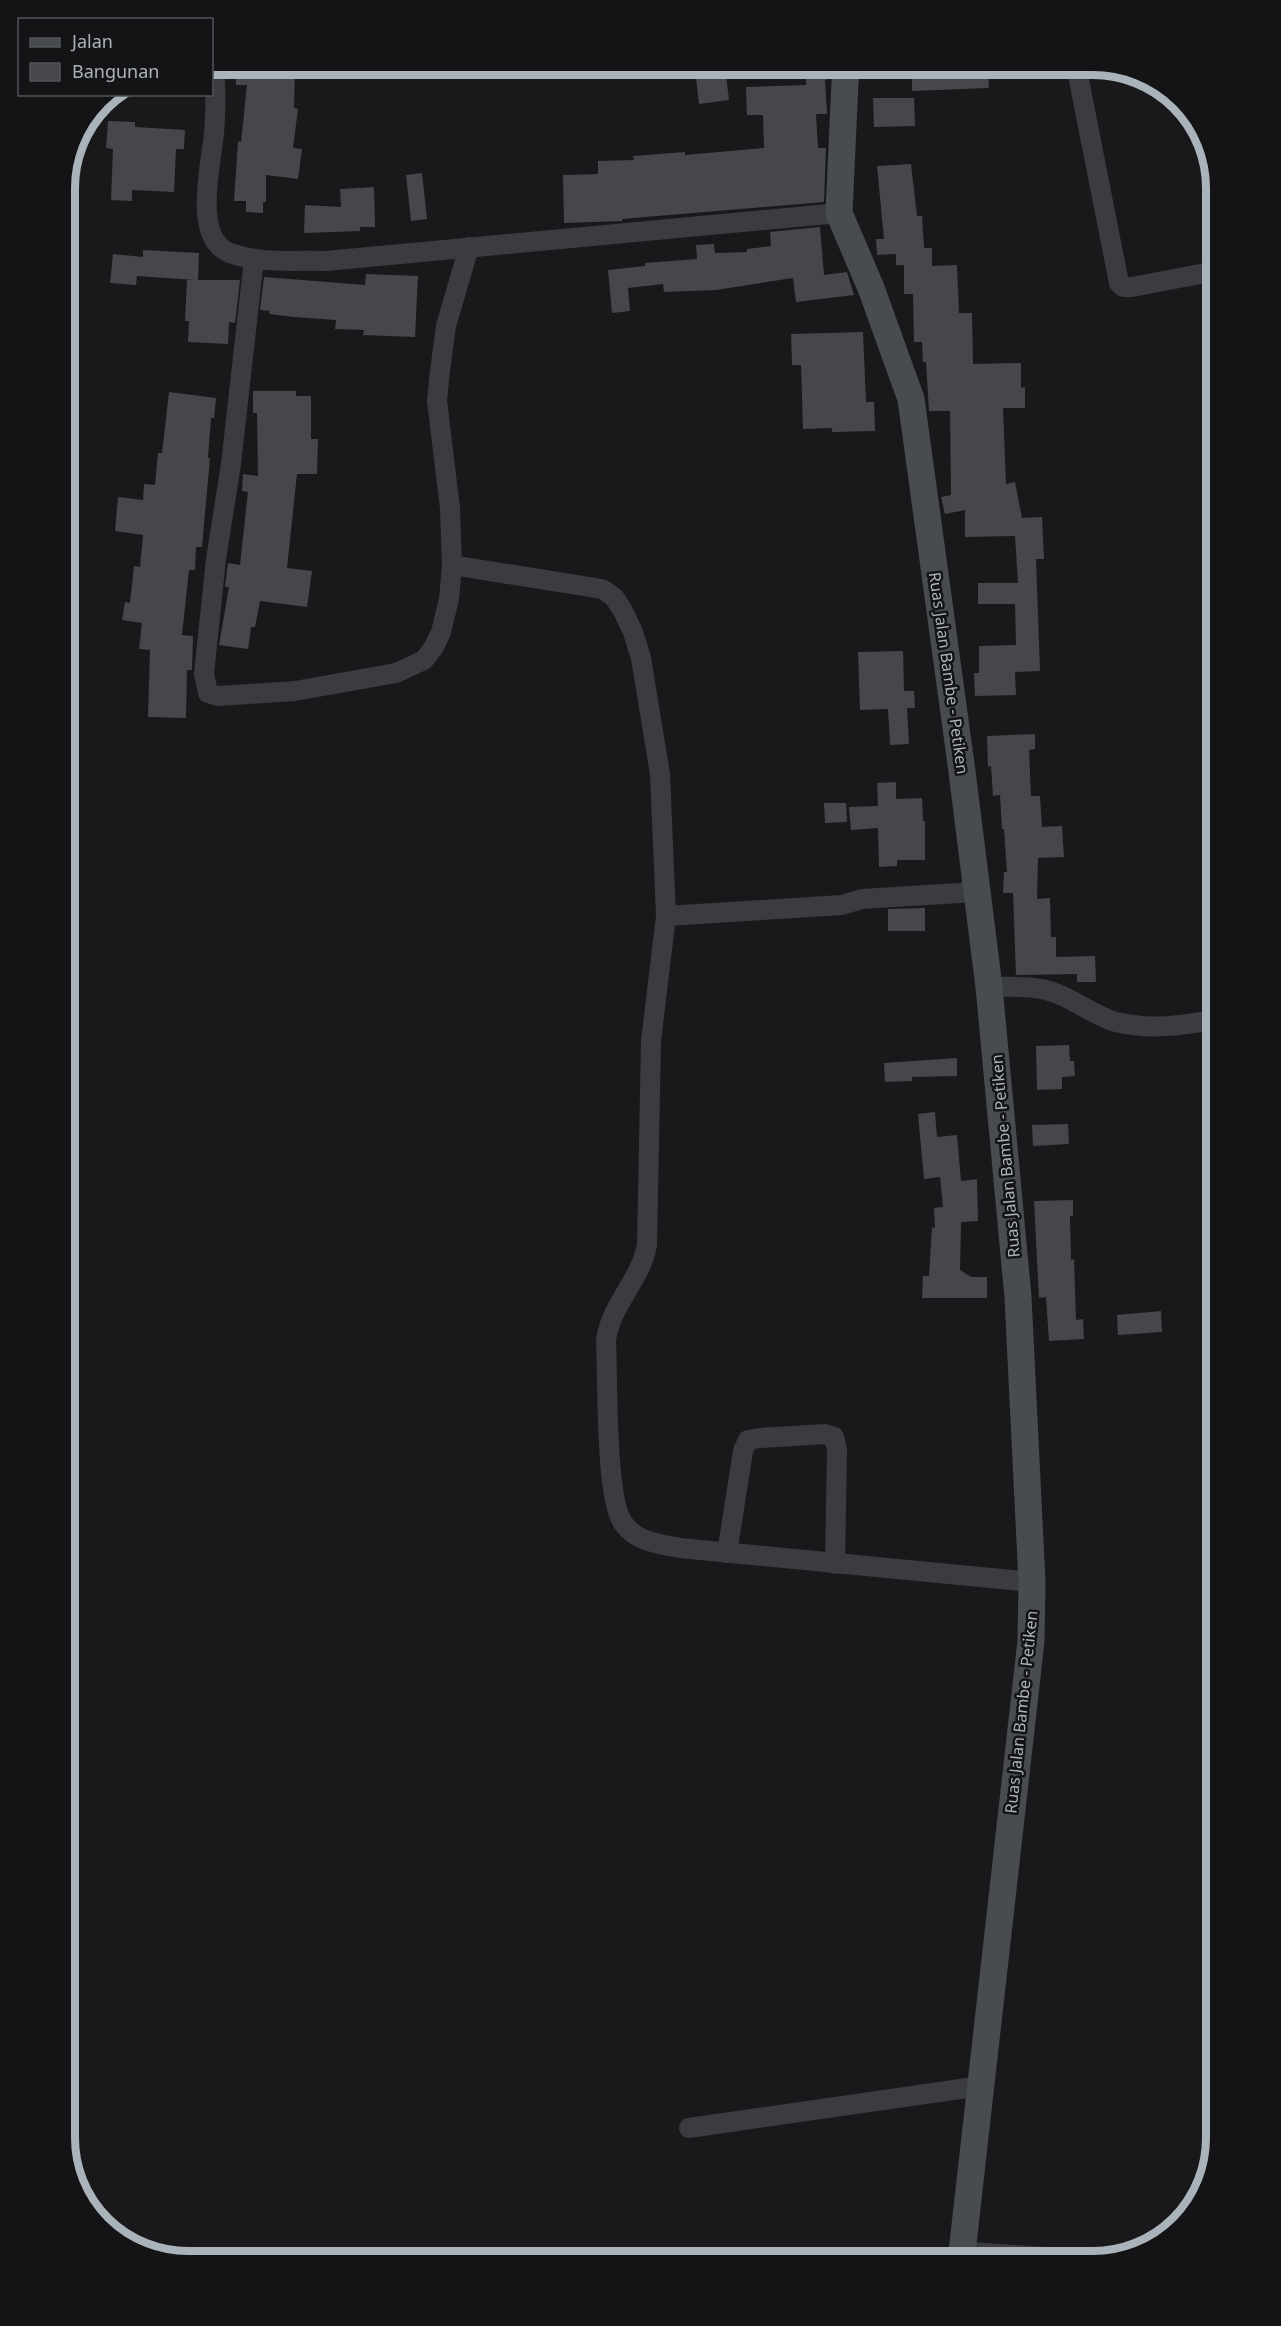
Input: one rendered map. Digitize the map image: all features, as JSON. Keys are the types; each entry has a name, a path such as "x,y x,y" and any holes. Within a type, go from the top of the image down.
{"main road":[{"name":"Ruas Jalan Bambe - Petiken","path":"846,75 839,213 871,288 911,399 989,987 1018,1297 1032,1582 1032,1641 962,2251"}],"street":[{"path":"215,75 217,94 206,197 208,228 217,243 228,253 254,260 327,261 839,213"},
{"path":"1078,75 1119,283 1123,287 1132,287 1206,273"},
{"path":"254,260 204,674 208,693 218,696 295,691 396,673 424,660 434,647 441,632 449,599 452,565 450,508 437,401 446,326 469,247"},
{"path":"452,565 602,589 614,597 623,610 641,658 660,774 666,916 651,1041 647,1245 645,1258 611,1319 606,1341 612,1476 616,1506 624,1523 647,1542 727,1553 1032,1582"},
{"path":"666,916 842,905 862,899 976,892"},
{"path":"989,987 1020,987 1055,992 1114,1021 1153,1028 1206,1021"},
{"path":"727,1553 743,1451 748,1440 825,1434 834,1437 837,1450 835,1564"},
{"path":"689,2128 981,2086"}],"building":[{"path":"236,75 295,75 294,108 298,109 293,148 302,149 298,179 266,175 266,202 263,202 263,213 246,212 246,201 234,201 238,141 241,142 247,85 236,85"},
{"path":"696,75 726,75 729,100 699,104"},
{"path":"806,75 830,75 829,79 825,80 827,114 816,114 818,148 826,148 824,202 622,219 622,221 564,223 563,175 598,174 598,161 634,160 633,156 685,152 685,155 764,148 763,115 747,115 746,87 806,85"},
{"path":"912,75 988,75 989,88 912,91"},
{"path":"873,98 914,98 915,126 874,127"},
{"path":"108,121 135,122 135,127 185,130 184,149 176,149 174,192 132,190 132,201 111,200 113,149 106,148"},
{"path":"911,164 917,216 922,216 924,248 932,248 932,266 957,265 959,313 972,313 973,364 1021,363 1021,388 1025,387 1025,408 1003,408 1006,484 1015,482 1022,518 1042,517 1044,559 1036,559 1040,671 1015,672 1016,695 975,696 974,673 979,673 979,646 1016,645 1015,604 978,604 978,583 1018,583 1015,536 965,537 965,510 945,514 941,497 951,495 950,411 929,411 926,362 923,362 922,342 914,342 913,294 904,294 904,265 896,265 896,254 877,255 876,239 884,239 877,166"},
{"path":"422,173 427,219 411,221 406,175"},
{"path":"374,187 375,227 360,227 360,231 304,233 305,205 341,207 340,189"},
{"path":"820,227 824,275 847,272 854,295 796,302 793,278 716,290 664,292 663,284 628,288 630,311 612,313 608,270 645,266 645,263 697,259 696,245 714,244 715,253 747,252 747,249 771,246 770,232"},
{"path":"143,250 199,253 198,280 240,280 235,323 229,322 228,344 188,342 189,321 185,321 187,280 195,280 137,276 136,285 110,283 113,254 143,257"},
{"path":"366,274 418,276 415,337 363,335 364,330 335,329 336,320 269,314 270,311 260,310 264,277 365,285"},
{"path":"863,332 866,402 874,402 875,431 832,432 832,428 803,429 801,365 792,365 791,334"},
{"path":"253,391 296,391 296,396 311,396 311,439 318,439 317,474 297,474 287,568 312,571 307,607 260,601 255,627 251,627 248,649 219,645 229,587 225,587 228,563 240,565 248,492 242,491 243,474 258,476 257,413 253,413"},
{"path":"169,392 216,398 214,418 211,418 202,547 196,547 195,570 189,570 182,635 193,636 192,670 187,670 186,718 148,717 150,650 139,649 142,623 122,620 125,602 130,603 134,566 140,567 143,535 115,531 118,497 143,500 144,484 155,485 158,453 162,453"},
{"path":"903,651 904,691 914,691 915,708 907,708 909,744 890,745 888,709 860,710 858,652"},
{"path":"1035,734 1035,749 1029,750 1031,796 1040,796 1042,827 1062,826 1064,857 1038,858 1037,899 1050,898 1051,937 1056,937 1056,957 1095,956 1096,982 1077,982 1077,974 1016,975 1013,893 1003,893 1004,872 1007,872 1004,829 1002,829 1000,795 993,796 991,766 988,767 987,736"},
{"path":"896,782 896,799 922,798 923,821 925,821 925,860 897,860 897,866 879,867 878,828 851,830 849,807 878,806 877,783"},
{"path":"824,803 846,803 847,822 825,823"},
{"path":"925,908 925,931 888,931 888,909"},
{"path":"1069,1045 1070,1061 1074,1061 1075,1076 1062,1077 1062,1089 1037,1090 1036,1046"},
{"path":"957,1058 957,1076 912,1077 912,1081 885,1082 884,1063"},
{"path":"935,1112 937,1137 957,1135 961,1181 977,1179 978,1221 961,1222 960,1270 971,1277 987,1277 987,1298 922,1298 923,1276 929,1276 932,1227 935,1228 934,1208 943,1207 940,1177 924,1179 918,1114"},
{"path":"1068,1124 1069,1144 1033,1146 1032,1125"},
{"path":"1073,1200 1073,1216 1070,1216 1071,1260 1074,1259 1076,1320 1083,1319 1084,1339 1049,1341 1046,1297 1039,1298 1034,1201"},
{"path":"1161,1311 1162,1332 1118,1335 1117,1315"}]}
